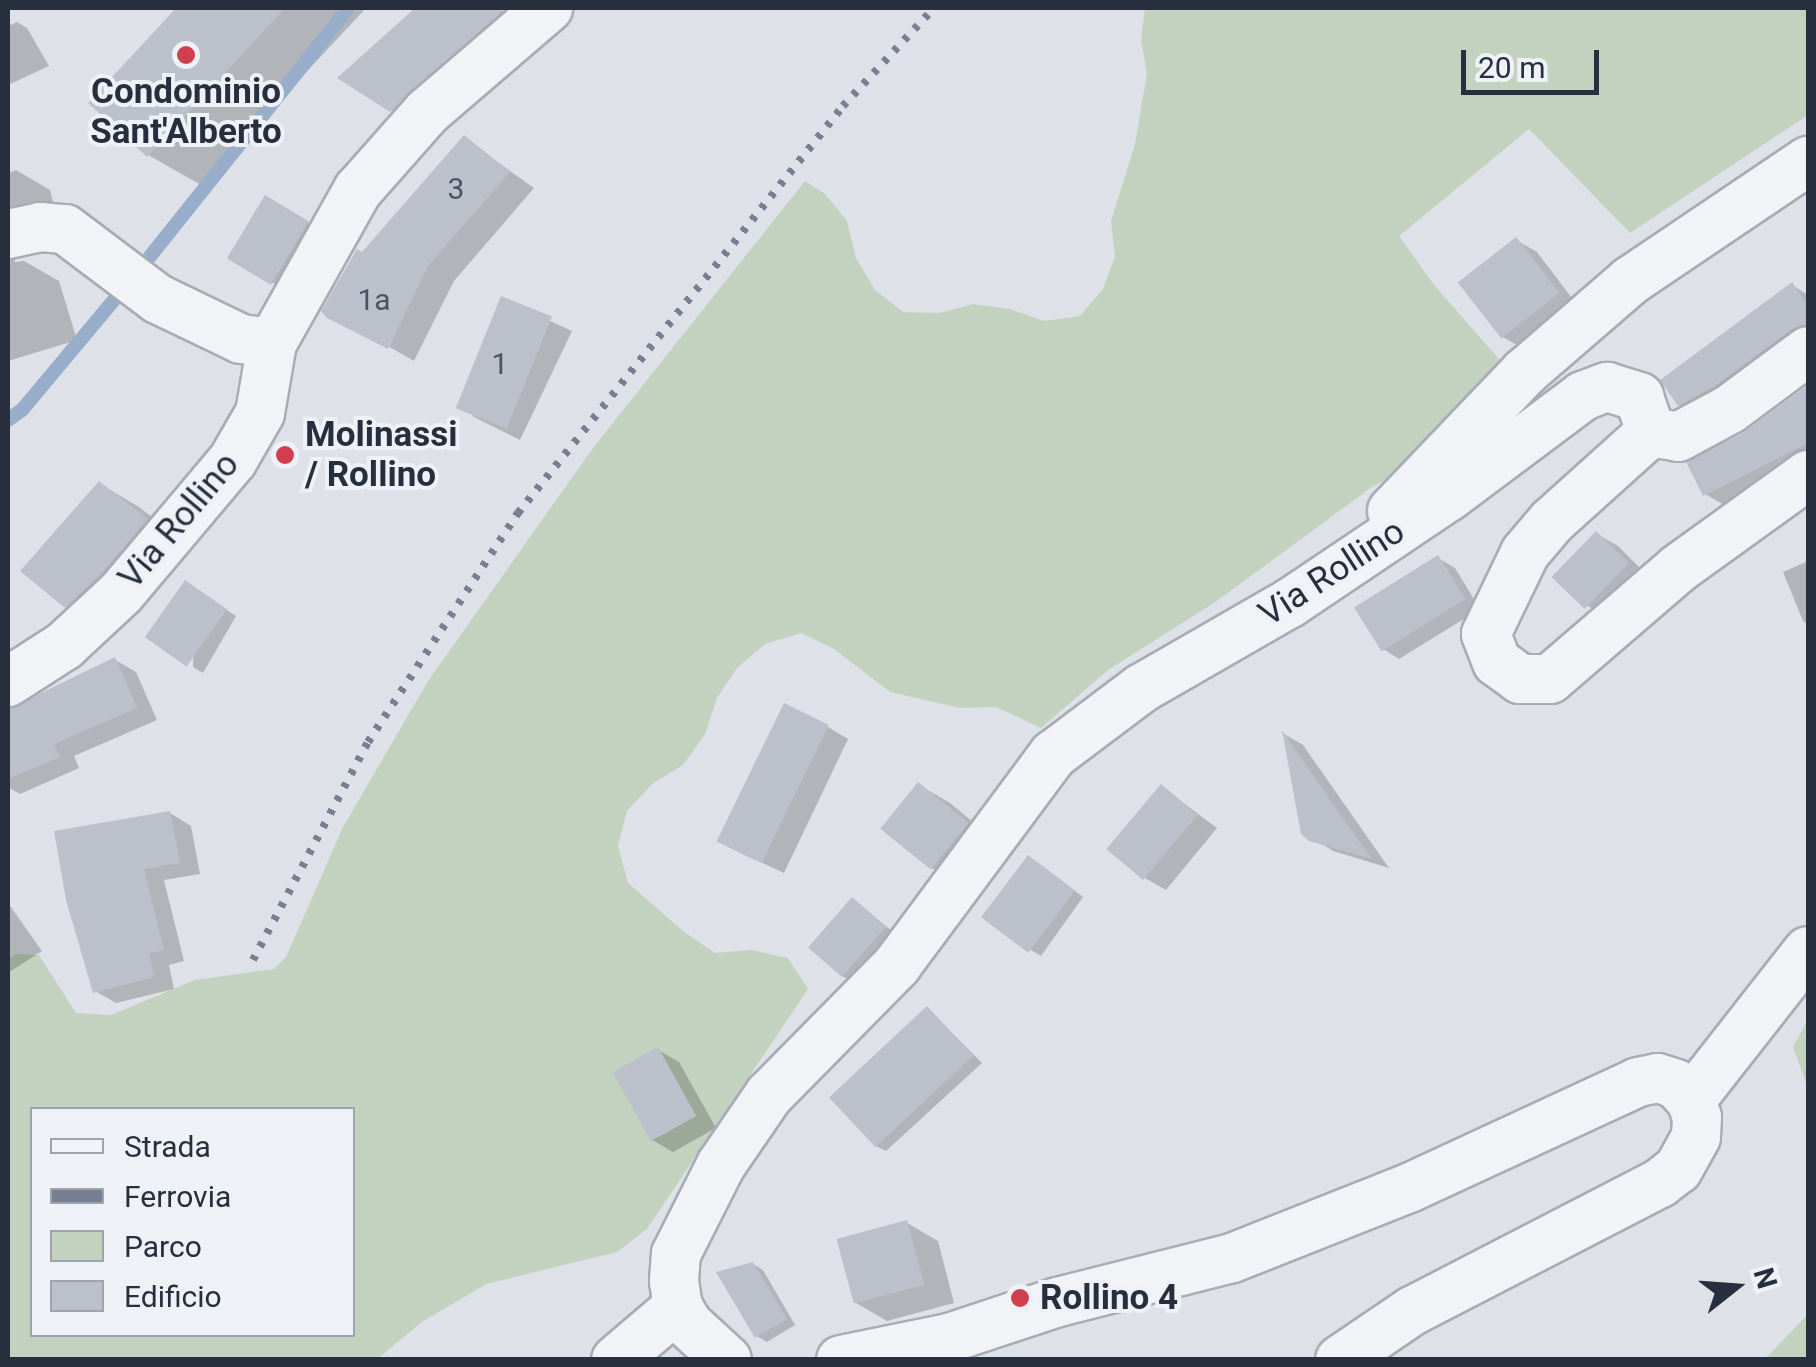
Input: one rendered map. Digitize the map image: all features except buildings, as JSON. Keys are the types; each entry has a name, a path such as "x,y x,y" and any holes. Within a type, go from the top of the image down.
{"street":[{"name":"Via Rollino","path":"8,682 64,646 120,593 233,460 260,413 257,341 358,190 427,112 548,8"},
{"path":"1372,548 1382,522 1525,372 1630,280 1808,161"},
{"path":"8,234 40,227 66,229 158,298 257,341"},
{"path":"1808,351 1730,409 1678,436 1651,432 1552,520 1525,553 1486,634 1489,648 1507,672 1534,681 1550,679 1679,568 1808,475"},
{"name":"Via Rollino","path":"678,1306 676,1254 730,1151 769,1095 897,965 1053,755 1142,688 1290,602 1372,548 1583,396 1607,387 1640,397 1651,432"},
{"path":"1691,1100 1808,951"},
{"path":"840,1360 949,1338 1058,1302 1232,1258 1409,1188 1638,1082 1658,1078 1676,1084 1691,1100 1696,1138 1678,1169 1660,1183 1412,1311 1340,1360"},
{"path":"616,1360 678,1306 698,1338 727,1360"}],"green space":[{"path":"1145,8 1808,8 1808,115 1630,233 1529,129 1399,236 1434,285 1512,374 1474,432 1372,487 1214,603 1108,670 1041,728 996,707 960,708 890,692 834,649 801,633 765,644 737,668 717,698 705,734 683,765 652,784 627,811 618,846 628,883 683,931 715,953 751,950 788,958 808,989 647,1229 617,1252 486,1284 422,1322 377,1359 8,1360 8,958 16,954 39,955 76,1013 111,1015 195,980 274,969 286,957 343,827 428,681 593,448 805,181 825,194 847,221 856,258 875,290 903,312 940,313 973,304 1010,309 1044,321 1080,316 1103,289 1115,256 1111,221 1135,144 1147,73 1141,40"},
{"path":"1808,1019 1808,1088 1793,1047"},
{"path":"1808,1314 1808,1359 1765,1359"}],"waterway":[{"path":"8,420 22,410 144,264 348,8"}],"railway":[{"path":"253,960 368,742 518,513 843,106 934,8"}],"place":[{"name":"Condominio Sant'Alberto","path":"186,55"},
{"name":"Molinassi / Rollino","path":"285,455"},
{"name":"Rollino 4","path":"1020,1298"}]}
